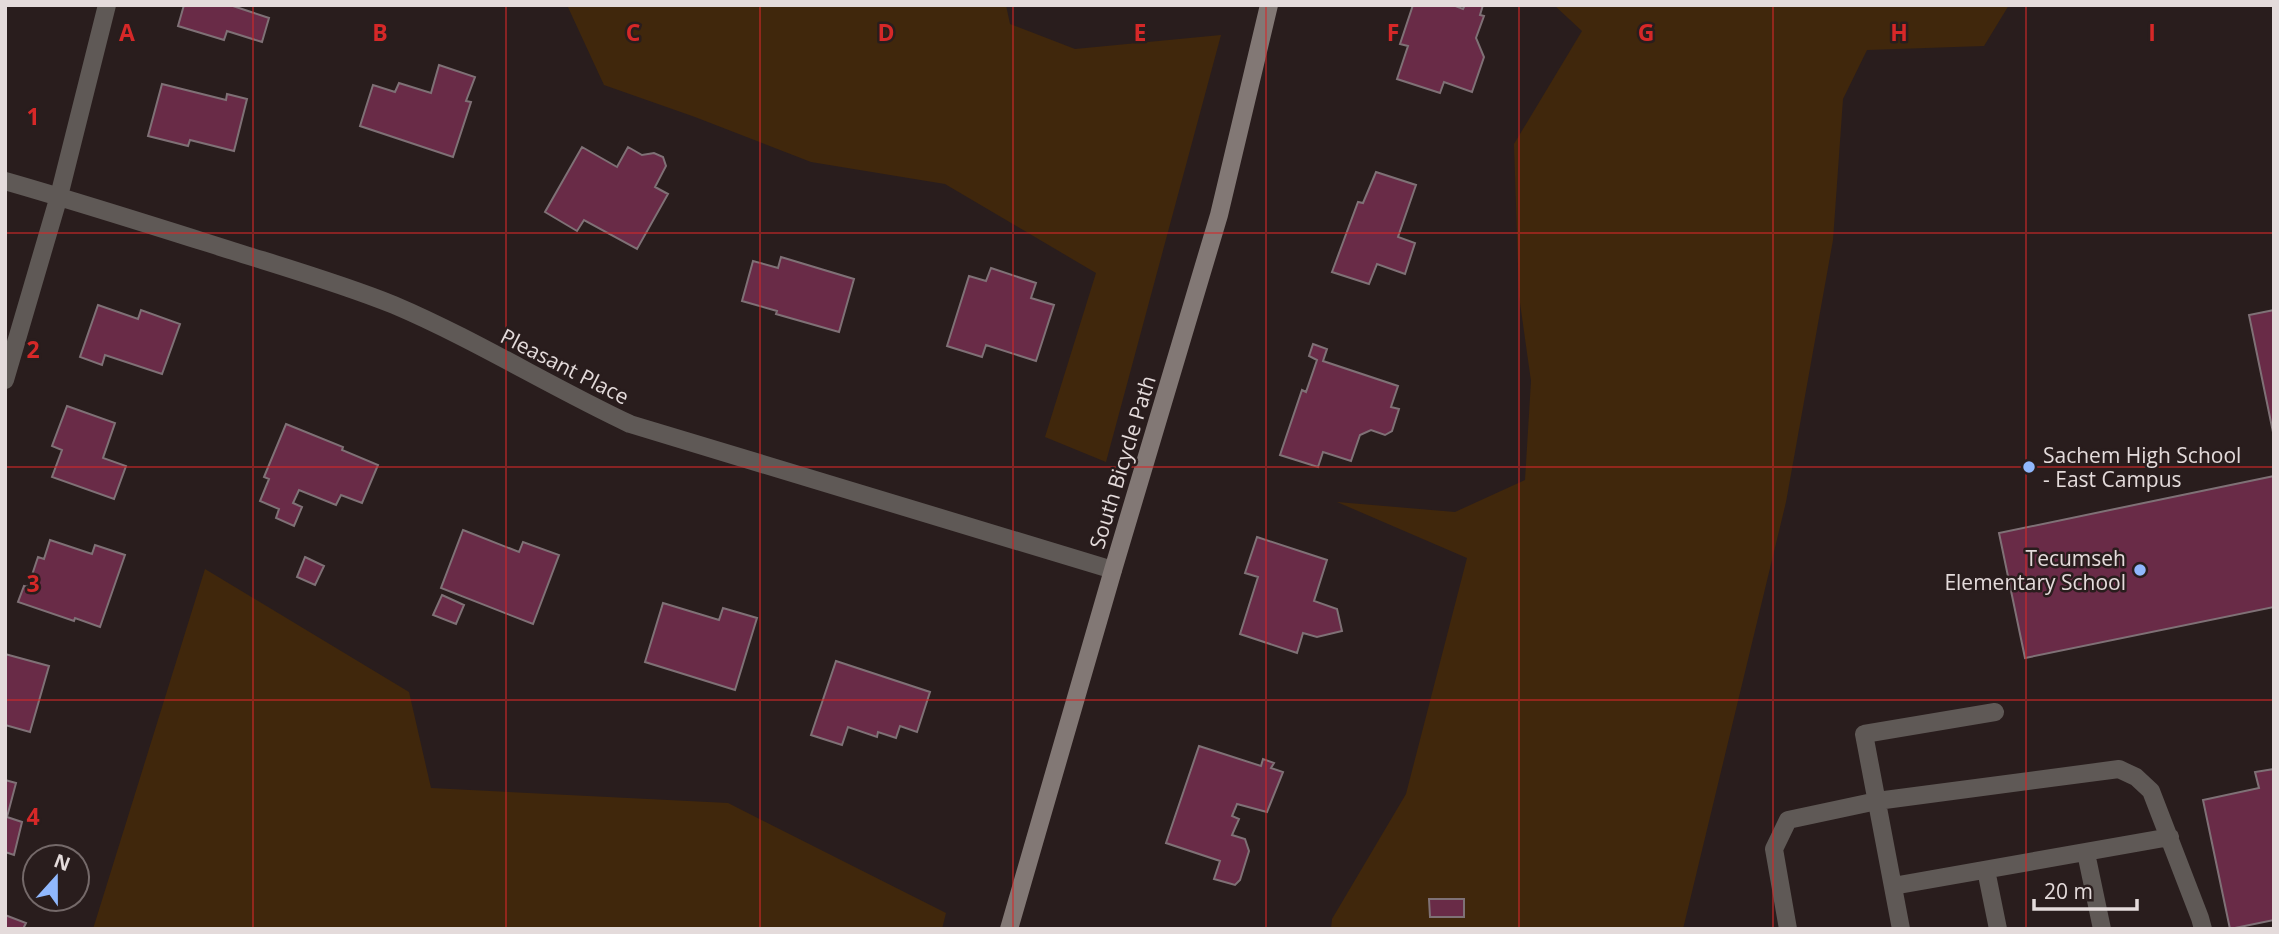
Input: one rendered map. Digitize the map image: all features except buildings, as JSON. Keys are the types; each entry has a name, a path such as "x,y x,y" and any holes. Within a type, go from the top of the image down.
{"street":[{"path":"5,380 59,197 107,5"},
{"name":"South Bicycle Path","path":"1009,929 1219,215 1269,5"},
{"name":"Pleasant Place","path":"5,181 334,283 393,305 630,424 1113,570"},
{"path":"1901,929 1864,734 1995,712"},
{"path":"1788,929 1774,849 1788,820 1877,801 2119,769 2151,790 2203,929"},
{"path":"1893,886 2170,837"},
{"path":"2086,853 2102,929"},
{"path":"1986,870 1998,929"}],"shaded area":[{"path":"567,5 1006,5 1010,24 1075,49 1221,35 1106,462 1045,437 1096,273 945,184 811,162 604,85"},
{"path":"1554,5 2009,5 1984,46 1867,50 1843,99 1833,240 1786,502 1683,929 1331,929 1332,919 1406,794 1467,558 1337,502 1455,512 1525,480 1531,381 1519,296 1514,144 1582,31"},
{"path":"205,569 409,692 431,788 728,803 946,913 942,929 93,929"}],"place":[{"name":"Sachem High School - East Campus","path":"2029,467"},
{"name":"Tecumseh Elementary School","path":"2140,570"}]}
